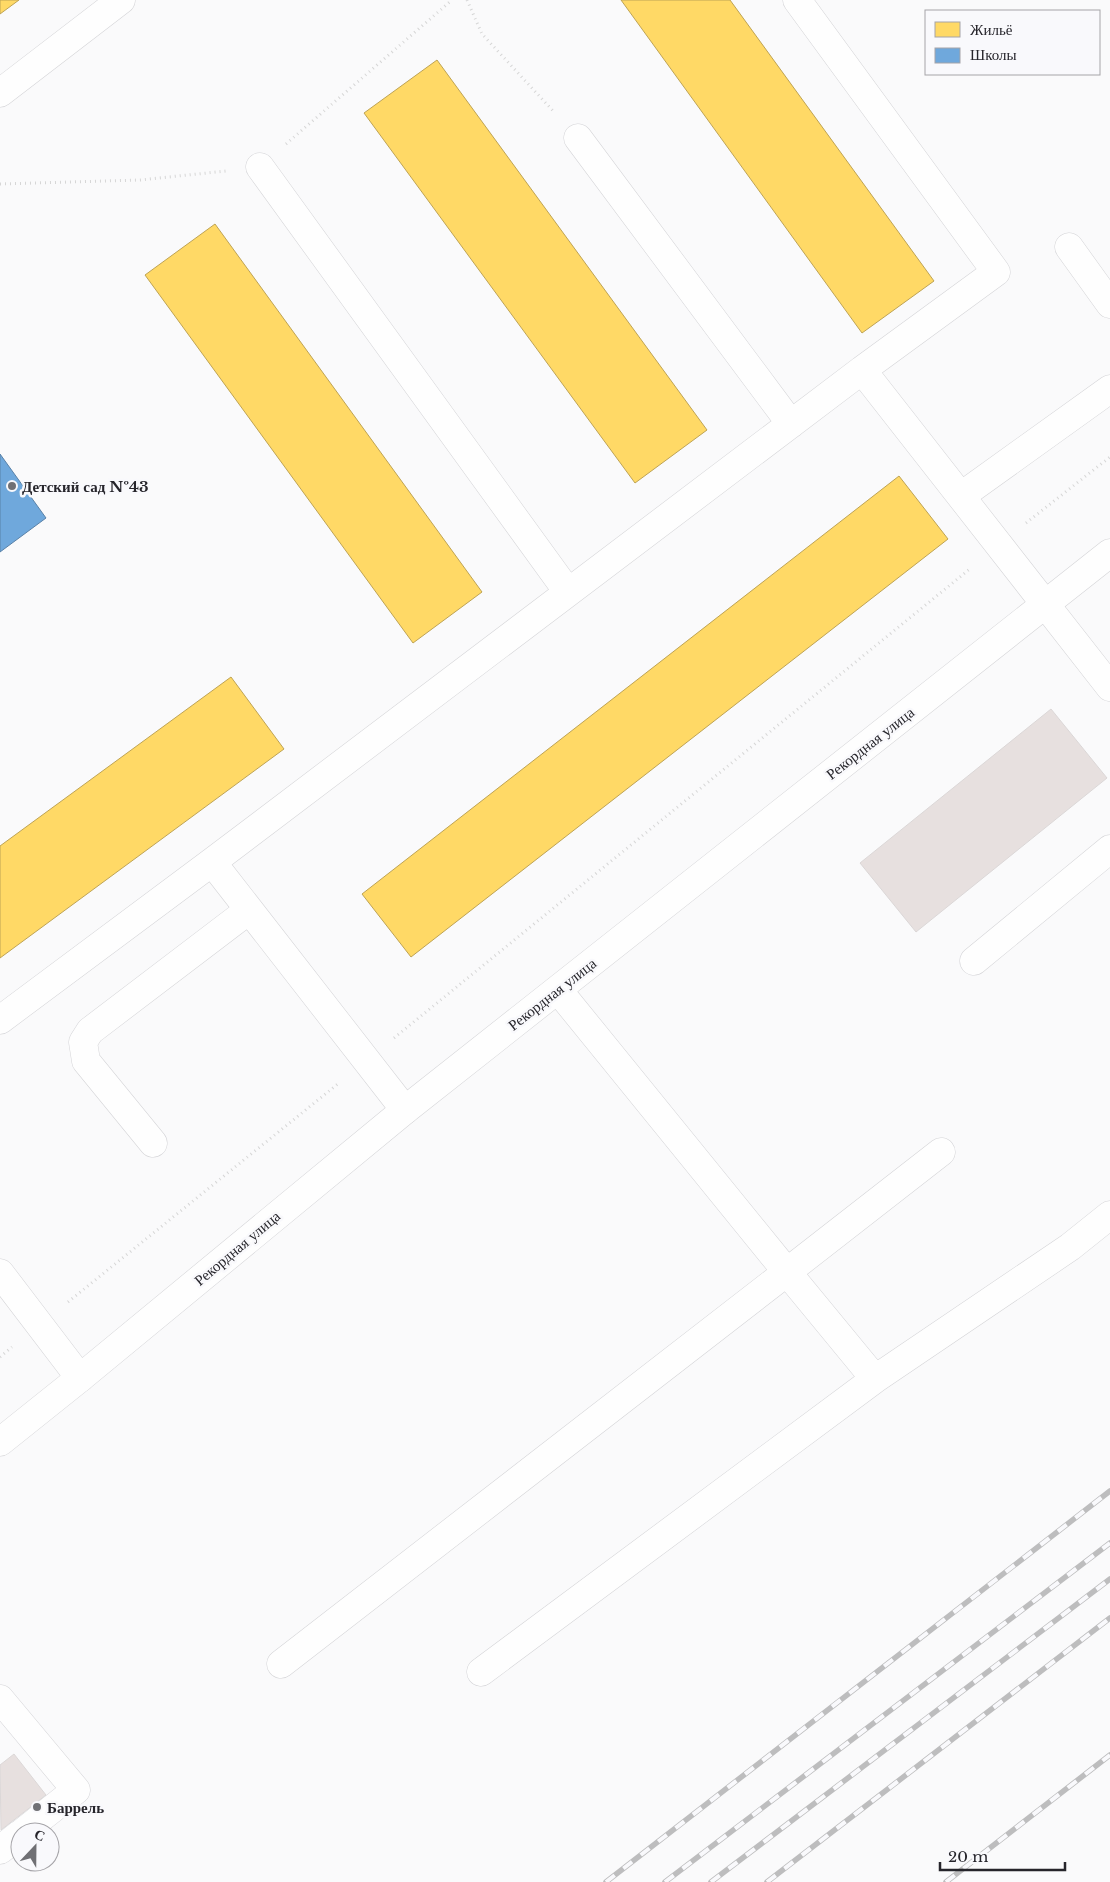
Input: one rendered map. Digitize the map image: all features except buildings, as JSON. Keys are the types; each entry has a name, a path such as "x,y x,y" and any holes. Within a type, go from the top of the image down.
{"main road":[{"path":"0,93 121,0"},
{"path":"0,1020 212,862 790,424 996,272 797,0"},
{"path":"578,138 790,424"},
{"path":"260,168 568,592"},
{"path":"1069,247 1110,304"},
{"path":"862,370 1110,687"},
{"path":"961,496 1110,389"},
{"name":"Рекордная улица","path":"0,1442 405,1110 1110,552"},
{"path":"974,961 1110,849"},
{"path":"212,862 405,1110"},
{"path":"153,1143 86,1061 83,1042 90,1031 249,910"},
{"path":"558,990 875,1379"},
{"path":"280,1664 941,1152"},
{"path":"481,1672 875,1379 1070,1248 1110,1215"},
{"path":"0,1273 80,1378"},
{"path":"0,1700 76,1790 35,1822"},
{"path":"0,1850 10,1842"}],"path":[{"path":"0,184 140,180 260,168 452,0"},
{"path":"467,0 482,34 578,138"},
{"path":"0,1357 999,545 1110,457"}],"railway":[{"path":"606,1882 1110,1491"},
{"path":"665,1882 1110,1543"},
{"path":"711,1882 1110,1579"},
{"path":"767,1882 1110,1618"},
{"path":"946,1882 1110,1755"}],"place":[{"name":"Детский сад №43","path":"12,486"},
{"name":"Баррель","path":"37,1807"}]}
